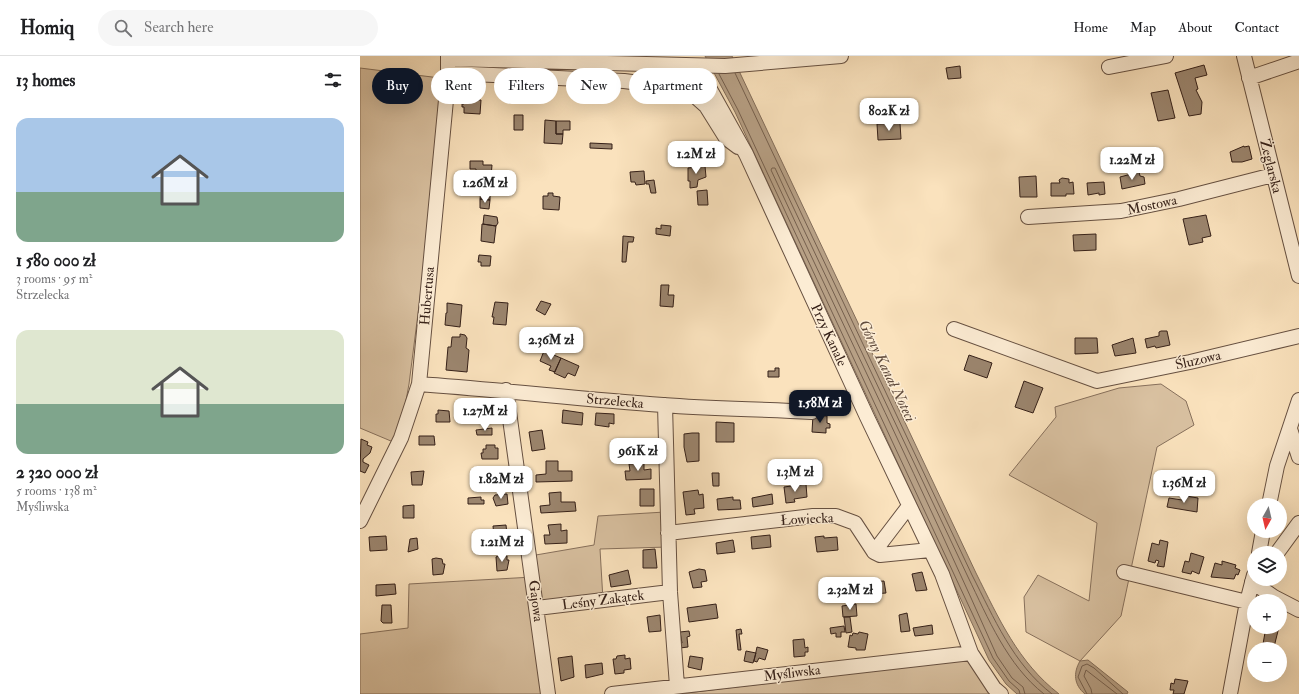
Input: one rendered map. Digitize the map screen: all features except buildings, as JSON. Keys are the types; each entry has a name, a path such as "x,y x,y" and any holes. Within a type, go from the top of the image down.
{"street":[{"path":"449,63 701,66 746,64 841,56"},
{"path":"1110,67 1166,56"},
{"name":"Żeglarska","path":"1244,56 1299,276"},
{"path":"1249,78 1299,62"},
{"path":"449,63 687,89 706,106 726,138 746,154"},
{"name":"Hubertusa","path":"360,522 401,438 419,384 449,63"},
{"name":"Przy Kanale","path":"701,66 746,154 942,574 971,653 994,688 1001,694"},
{"name":"Mostowa","path":"1028,217 1121,211 1179,199 1273,175"},
{"name":"Śluzowa","path":"954,329 1097,381 1190,362 1299,336"},
{"name":"Strzelecka","path":"419,384 506,390 665,405 812,412"},
{"name":"Gajowa","path":"506,390 548,694"},
{"path":"1270,498 1277,466 1299,400"},
{"path":"665,405 670,592 677,686"},
{"path":"1290,428 1299,457"},
{"path":"909,506 874,552 880,555 930,550"},
{"name":"Łowiecka","path":"668,533 813,516 836,516 855,523 874,552"},
{"path":"1282,546 1299,523"},
{"path":"1124,572 1247,602 1230,694"},
{"path":"1261,586 1274,598 1299,610"},
{"name":"Leśny Zakątek","path":"537,608 670,592"},
{"name":"Myśliwska","path":"612,694 971,653"}],"shaded area":[{"path":"360,68 372,70 372,104 423,104 423,76 431,77 431,104 445,104 409,384 398,444 360,428"},
{"path":"1161,384 1186,401 1194,425 1157,447 1121,616 1080,661 1026,632 1024,597 1038,575 1089,601 1097,523 1009,475 1056,417 1055,407 1119,388"},
{"path":"665,512 668,547 600,549 603,600 537,608 546,694 360,694 360,634 408,628 409,584 533,577 530,556 594,545 598,516"},
{"path":"969,659 995,694 678,694"}],"water":[{"path":"705,56 732,56 993,607 1021,654 1045,682 1059,694 1017,694 1006,684 989,660 735,112 717,78 717,68 711,68"},
{"path":"1088,660 1128,692 1127,694 1085,694 1077,683 1076,670 1080,661"}],"water label":[{"name":"Górny Kanał Noteci","path":"887,371"}]}
